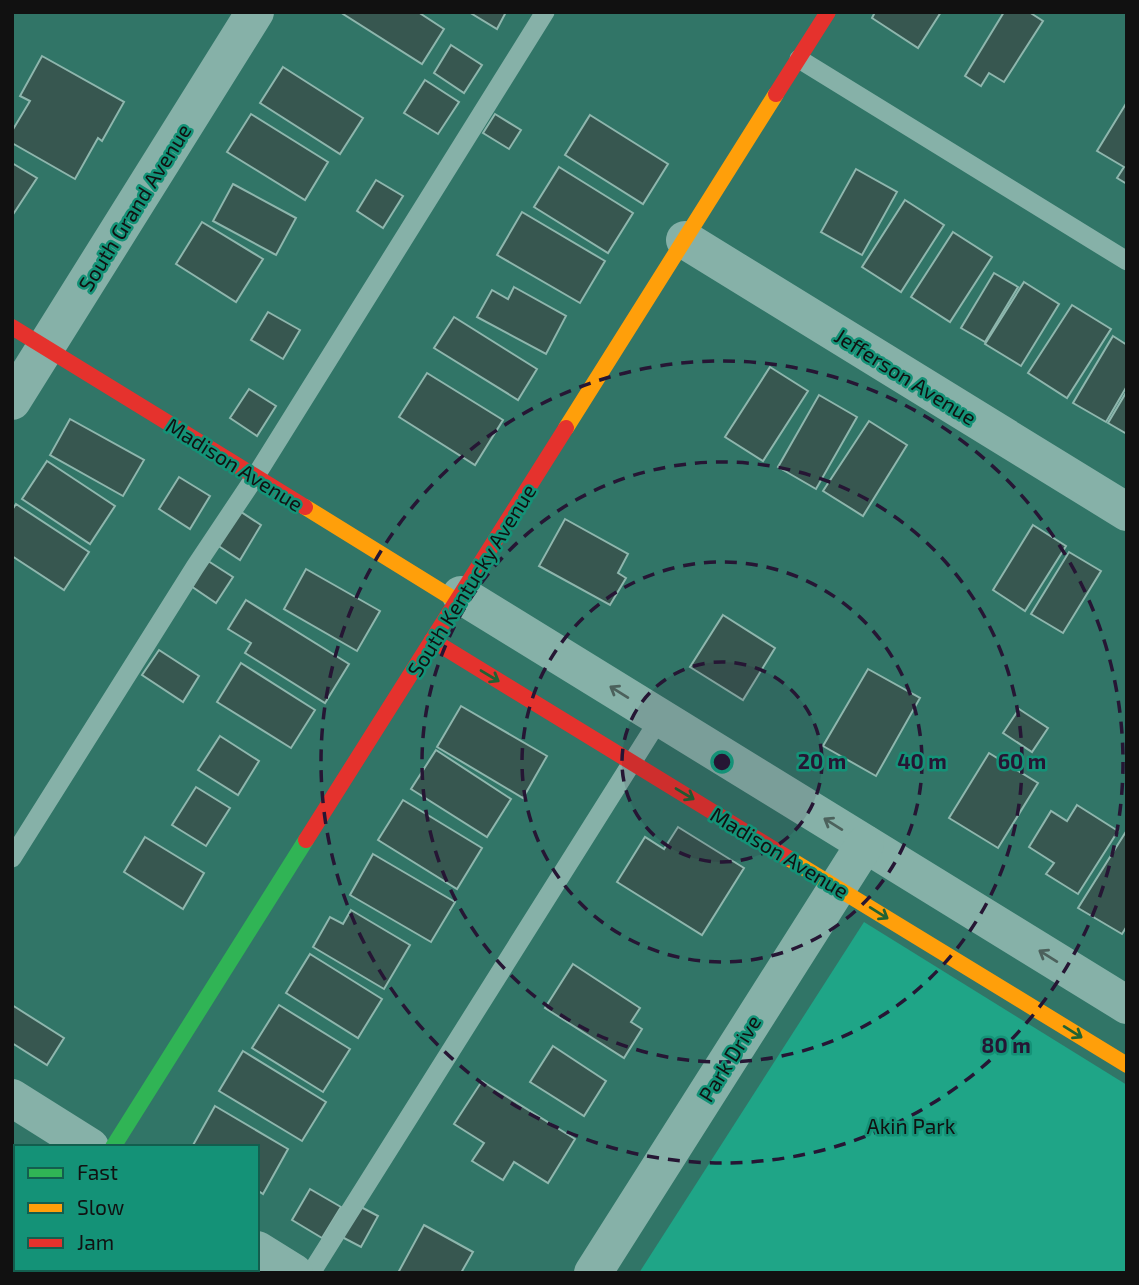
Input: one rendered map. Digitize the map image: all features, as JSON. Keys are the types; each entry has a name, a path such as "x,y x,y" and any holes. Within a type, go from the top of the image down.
{"street":[{"name":"South Grand Avenue","path":"12,401 255,12"},
{"name":"South Kentucky Avenue","path":"114,1145 828,12"},
{"name":"Jefferson Avenue","path":"685,240 1127,512"},
{"name":"Madison Avenue","path":"12,327 255,477 660,718 1127,1005"},
{"name":"Madison Avenue","path":"432,640 1127,1065"},
{"name":"Park Drive","path":"593,1273 864,844"},
{"path":"12,1098 87,1145"},
{"path":"259,1251 294,1273"}],"lane":[{"path":"12,858 195,567 255,477 545,12"},
{"path":"799,59 1127,261"},
{"path":"311,1273 660,718"}],"green space":[{"name":"Akin Park","path":"864,922 1127,1085 1127,1273 639,1273"}],"building":[{"path":"340,12 418,12 444,29 422,64"},
{"path":"469,12 506,12 497,29"},
{"path":"875,12 941,12 918,48 872,18"},
{"path":"1004,12 1029,12 1043,21 1004,82 989,73 981,86 965,76"},
{"path":"451,45 482,65 464,93 434,73"},
{"path":"42,56 124,102 102,141 98,138 75,179 12,143 12,131 30,101 20,96"},
{"path":"283,67 363,118 340,154 260,103"},
{"path":"425,80 459,102 438,134 404,113"},
{"path":"1127,102 1127,184 1117,178 1124,167 1097,151"},
{"path":"251,114 328,162 305,200 227,152"},
{"path":"495,114 521,130 509,149 483,133"},
{"path":"590,115 668,164 643,204 565,155"},
{"path":"12,163 37,178 12,216"},
{"path":"559,167 633,213 608,253 534,207"},
{"path":"856,169 897,192 862,255 821,232"},
{"path":"376,180 403,196 383,228 357,211"},
{"path":"233,184 296,218 276,255 213,221"},
{"path":"905,200 944,225 901,292 862,267"},
{"path":"522,212 605,261 580,303 497,255"},
{"path":"202,222 263,259 236,302 176,264"},
{"path":"953,232 992,257 950,322 911,297"},
{"path":"994,273 1018,287 985,342 961,328"},
{"path":"1024,282 1059,304 1021,366 985,344"},
{"path":"514,287 566,316 546,354 477,317 492,290 508,299"},
{"path":"1072,305 1111,329 1067,398 1028,373"},
{"path":"268,312 300,330 283,359 251,340"},
{"path":"454,317 537,369 518,400 434,348"},
{"path":"1113,336 1127,345 1127,386 1106,422 1073,403"},
{"path":"770,367 808,391 763,461 725,437"},
{"path":"427,373 503,420 475,465 399,417"},
{"path":"249,389 276,406 257,436 230,418"},
{"path":"1127,391 1127,434 1108,423"},
{"path":"819,395 857,417 816,489 778,467"},
{"path":"70,419 144,460 123,496 50,455"},
{"path":"869,421 907,445 863,516 823,491"},
{"path":"47,461 115,506 90,544 22,499"},
{"path":"179,477 210,496 190,529 159,509"},
{"path":"16,504 89,552 64,590 12,556 12,510"},
{"path":"235,508 261,525 240,560 214,543"},
{"path":"565,519 628,554 618,573 626,578 610,605 539,566"},
{"path":"1033,525 1066,546 1025,611 993,590"},
{"path":"1069,552 1101,571 1063,633 1031,614"},
{"path":"205,559 233,577 216,603 188,584"},
{"path":"306,569 380,611 357,651 284,609"},
{"path":"246,600 349,664 325,703 245,653 251,643 228,629"},
{"path":"723,615 775,648 743,700 690,667"},
{"path":"159,650 199,676 183,702 142,675"},
{"path":"241,663 315,710 291,748 217,702"},
{"path":"868,669 920,698 876,776 823,746"},
{"path":"461,706 547,756 523,798 437,747"},
{"path":"1019,709 1048,728 1032,752 1003,733"},
{"path":"220,736 259,761 238,795 198,770"},
{"path":"436,750 511,799 487,837 411,789"},
{"path":"989,753 1038,783 998,848 949,818"},
{"path":"196,787 230,808 206,846 172,825"},
{"path":"403,800 482,848 457,889 378,840"},
{"path":"1077,805 1118,831 1078,894 1046,874 1054,863 1029,847 1051,811 1067,821"},
{"path":"678,827 744,868 702,935 617,882 645,837 664,849"},
{"path":"1127,830 1127,926 1122,934 1078,908"},
{"path":"145,837 204,873 183,909 124,872"},
{"path":"373,854 455,902 431,942 350,895"},
{"path":"351,910 410,945 384,989 313,947 330,917 343,924"},
{"path":"310,954 382,999 358,1038 286,993"},
{"path":"573,964 640,1008 631,1022 642,1029 624,1058 545,1008"},
{"path":"12,1005 64,1038 47,1065 12,1043"},
{"path":"279,1005 350,1049 323,1092 252,1048"},
{"path":"553,1046 606,1081 584,1116 530,1082"},
{"path":"243,1051 326,1102 302,1141 219,1091"},
{"path":"482,1081 575,1139 548,1183 514,1162 503,1180 472,1161 484,1143 454,1124"},
{"path":"215,1106 288,1149 263,1194 259,1191 259,1145 193,1145"},
{"path":"310,1189 341,1207 322,1238 292,1220"},
{"path":"359,1206 378,1216 361,1247 342,1237"},
{"path":"424,1225 473,1252 461,1273 398,1273"}],"traffic: fast":[{"path":"114,1145 306,840"}],"traffic: slow":[{"path":"566,428 776,94"},
{"path":"305,507 457,601"},
{"path":"788,858 1127,1065"}],"traffic: jam":[{"path":"776,94 828,12"},
{"path":"12,327 305,507"},
{"path":"306,840 566,428"},
{"path":"432,640 788,858"}]}
